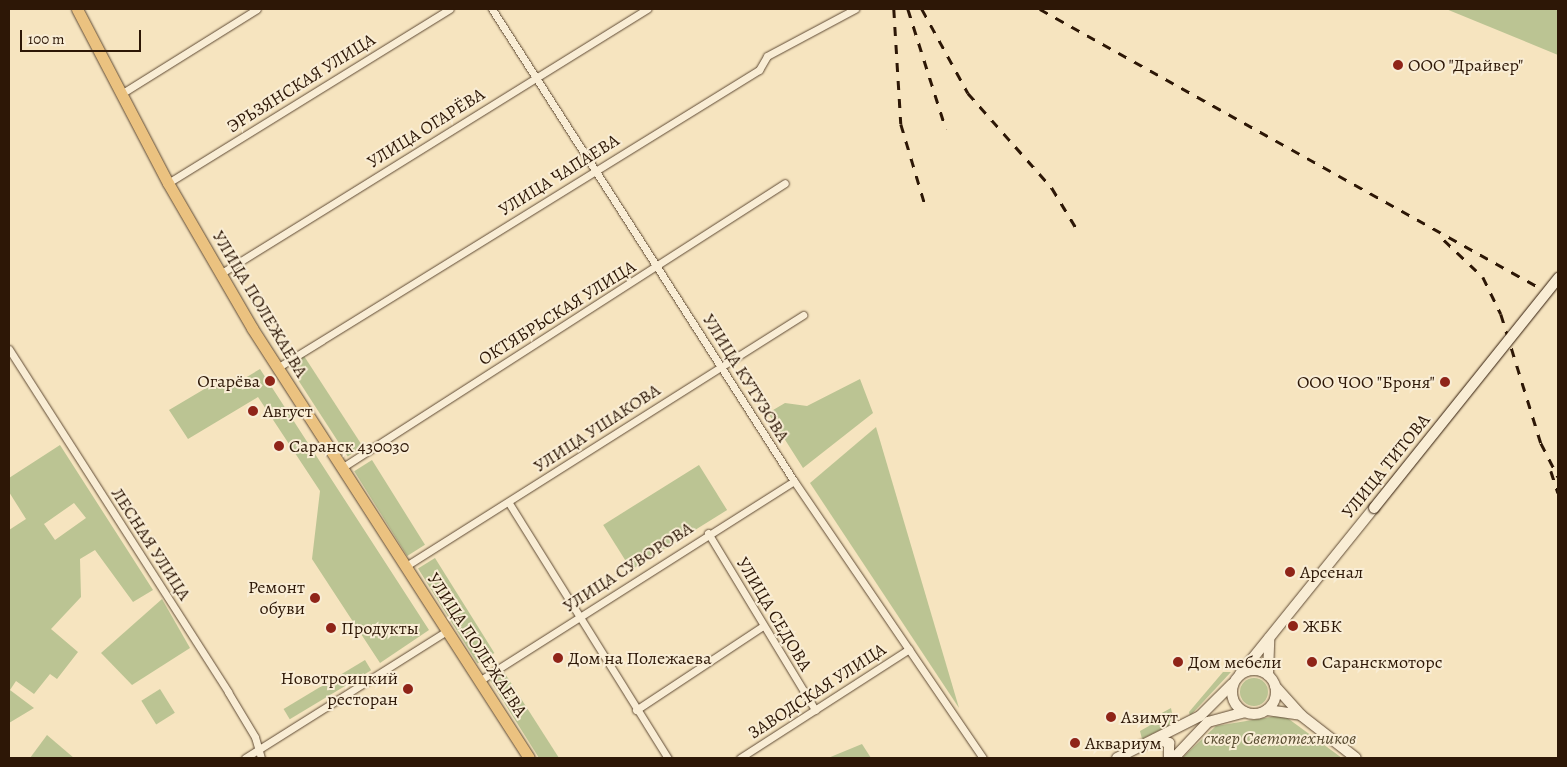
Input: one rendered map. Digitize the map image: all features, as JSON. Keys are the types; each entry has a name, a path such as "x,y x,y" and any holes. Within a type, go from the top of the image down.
{"main road":[{"name":"УЛИЦА ПОЛЕЖАЕВА","path":"77,9 168,183 220,274 277,368 343,467 529,758"},
{"name":"УЛИЦА ТИТОВА","path":"1240,674 1558,278"},
{"path":"1268,675 1269,637"},
{"path":"1117,758 1185,724 1212,707 1240,674 1257,670 1268,675 1275,686 1302,716 1356,758"},
{"path":"1233,684 1232,698 1245,712"},
{"path":"1267,710 1275,700 1275,686"},
{"path":"1185,724 1245,712 1267,710 1302,716"},
{"path":"1174,758 1200,729 1218,718"},
{"path":"1155,739 1169,744 1170,758"}],"street":[{"path":"121,94 257,9"},
{"name":"ЭРЬЗЯНСКАЯ УЛИЦА","path":"168,183 450,9"},
{"name":"УЛИЦА КУТУЗОВА","path":"492,9 794,481 983,758"},
{"name":"УЛИЦА ОГАРЁВА","path":"220,274 647,9"},
{"name":"УЛИЦА ЧАПАЕВА","path":"277,368 596,169 759,70 767,56 855,9"},
{"name":"ОКТЯБРЬСКАЯ УЛИЦА","path":"343,467 658,267 785,182"},
{"name":"УЛИЦА УШАКОВА","path":"406,566 509,503 720,365 734,362 803,314"},
{"name":"ЛЕСНАЯ УЛИЦА","path":"9,350 228,692 261,758"},
{"name":"УЛИЦА СУВОРОВА","path":"479,681 708,533 794,481"},
{"path":"509,503 636,710 668,758"},
{"name":"УЛИЦА СЕДОВА","path":"708,533 816,710"},
{"path":"636,710 763,626"},
{"path":"245,758 448,630"},
{"name":"ЗАВОДСКАЯ УЛИЦА","path":"740,758 909,649"}],"green space":[{"path":"1446,9 1558,9 1558,55"},
{"path":"304,356 363,447 348,456 289,366"},
{"path":"260,369 429,630 380,663 312,559 320,491 258,397 188,439 169,410 223,378 230,387"},
{"path":"860,379 873,413 803,468 768,413 785,403 807,406"},
{"path":"876,427 959,708 810,483"},
{"path":"60,445 153,590 133,602 95,550 80,559 81,597 51,629 78,652 57,679 50,674 34,694 16,681 10,690 34,708 9,723 9,530 26,519 9,492 9,478","holes":["74,503 86,518 55,540 44,524"]},
{"path":"372,460 425,545 407,556 354,471"},
{"path":"699,465 727,510 631,570 603,525"},
{"path":"435,558 494,653 477,664 418,569"},
{"path":"162,599 190,648 132,685 101,653"},
{"path":"365,660 371,670 290,719 284,709"},
{"path":"504,672 559,758 539,758 490,680"},
{"path":"1223,672 1231,672 1190,716 1189,712"},
{"path":"1254,678 1264,682 1268,692 1264,702 1254,706 1244,702 1240,692 1244,682"},
{"path":"160,689 175,713 156,724 141,701"},
{"path":"1171,708 1174,723 1142,739 1140,731 1149,726 1147,721"},
{"name":"сквер Светотехников","path":"1276,716 1286,717 1342,758 1182,758 1216,726"},
{"path":"47,735 74,758 30,758"},
{"path":"862,744 871,758 828,758"}],"railway":[{"path":"894,9 901,124 926,208"},
{"path":"908,9 946,129"},
{"path":"922,9 968,93 1052,188 1078,231"},
{"path":"1040,9 1558,298"},
{"path":"1444,240 1483,277 1501,314 1541,443 1558,477"},
{"path":"1551,471 1558,493"}],"place":[{"name":"ООО \"Драйвер\"","path":"1398,65"},
{"name":"Огарёва","path":"270,381"},
{"name":"ООО ЧОО \"Броня\"","path":"1445,382"},
{"name":"Август","path":"253,411"},
{"name":"Саранск 430030","path":"279,446"},
{"name":"Арсенал","path":"1290,572"},
{"name":"Ремонт обуви","path":"315,598"},
{"name":"ЖБК","path":"1293,626"},
{"name":"Продукты","path":"331,628"},
{"name":"Дом на Полежаева","path":"558,658"},
{"name":"Дом мебели","path":"1178,662"},
{"name":"Саранскмоторс","path":"1312,662"},
{"name":"Новотроицкий ресторан","path":"408,689"},
{"name":"Азимут","path":"1111,717"},
{"name":"Аквариум","path":"1075,743"}]}
